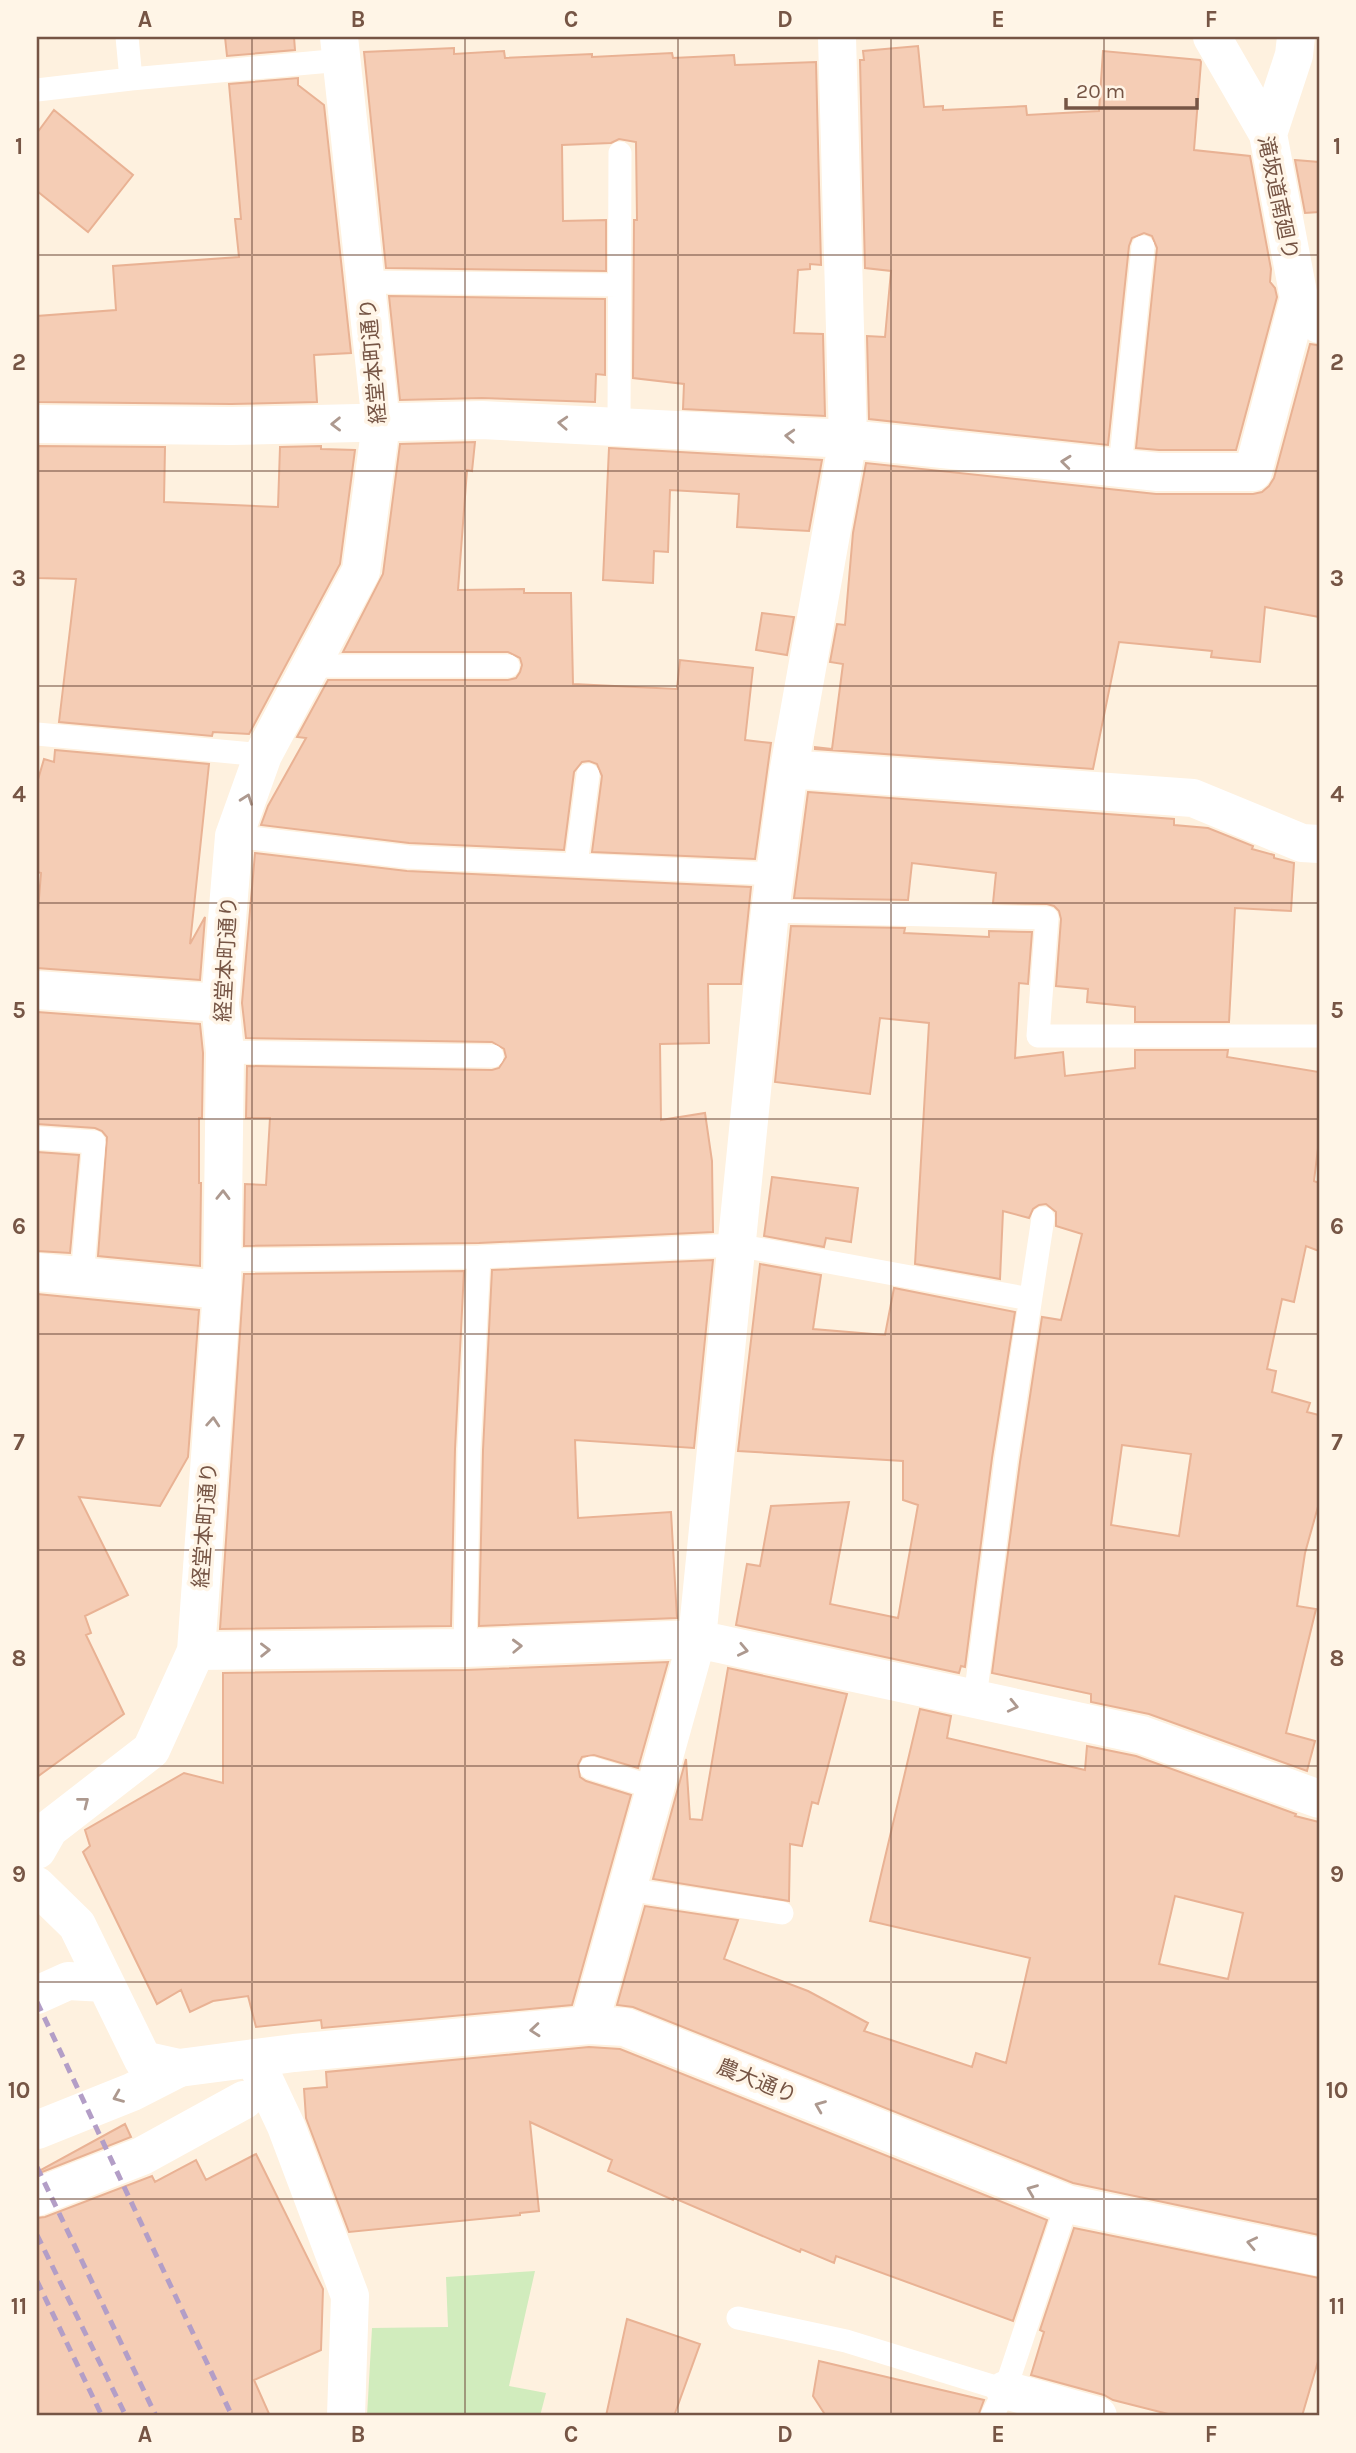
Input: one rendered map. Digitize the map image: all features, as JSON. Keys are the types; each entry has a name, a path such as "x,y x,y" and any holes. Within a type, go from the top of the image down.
{"street":[{"path":"589,2025 697,1639 772,892 789,769 848,439 837,37"},
{"name":"滝坂道南廻り","path":"1212,37 1268,134 1309,311"},
{"path":"1268,134 1294,55 1296,37"},
{"name":"経堂本町通り","path":"37,1850 49,1829 151,1750 196,1651 222,1275 225,1052 220,1003 234,836 263,755 361,571 381,424 340,48"},
{"path":"37,424 231,426 482,420 848,439 1158,472 1253,472 1309,311"},
{"path":"789,769 1193,798 1302,843 1319,844"},
{"path":"37,990 220,1003"},
{"path":"37,1272 82,1277 222,1275"},
{"path":"196,1651 465,1648 697,1639 1142,1735 1318,1792"},
{"path":"37,1886 78,1925 144,2060 179,2068"},
{"path":"37,1995 68,1981 105,1983"},
{"name":"農大通り","path":"179,2068 254,2058 589,2025 625,2027 1067,2204 1319,2257"},
{"path":"254,2058 286,2126 350,2296 346,2416"},
{"path":"37,2130 132,2092 179,2068"},
{"path":"37,2197 142,2156 244,2100"},
{"path":"999,2403 1098,2416"}],"lane":[{"path":"127,37 131,79"},
{"path":"37,90 340,48"},
{"path":"619,426 620,153"},
{"path":"1120,467 1143,247"},
{"path":"366,282 620,285"},
{"path":"310,666 508,666"},
{"path":"37,734 263,755"},
{"path":"576,864 588,775"},
{"path":"234,836 408,857 576,864 772,892 1046,918 1038,1036 1319,1036"},
{"path":"225,1052 492,1056"},
{"path":"37,1138 94,1142 82,1277"},
{"path":"975,1698 1006,1460 1044,1218"},
{"path":"222,1275 479,1257 736,1245 1030,1298"},
{"path":"465,1648 469,1449 479,1257"},
{"path":"591,1768 655,1788"},
{"path":"626,1889 782,1913"},
{"path":"738,2318 846,2342 999,2403 1067,2204"}],"green space":[{"path":"535,2271 509,2386 546,2393 540,2416 367,2416 372,2328 448,2327 446,2277"}],"building":[{"path":"225,37 294,37 295,50 227,56"},
{"path":"918,46 924,107 943,106 943,110 1026,106 1027,115 1099,111 1103,51 1200,60 1194,150 1250,156 1271,269 1270,282 1277,297 1236,450 1136,448 1157,248 1152,236 1144,233 1132,238 1129,246 1108,445 869,419 867,336 885,337 891,271 865,268 860,60 864,60 863,51"},
{"path":"454,48 454,54 504,51 505,58 672,53 673,58 734,55 735,65 816,62 821,265 810,264 810,269 798,270 794,333 823,334 825,416 683,409 684,384 633,378 636,142 619,139 611,143 562,145 563,221 606,220 606,271 386,268 364,52"},
{"path":"298,78 298,85 324,105 351,353 314,355 317,402 37,402 37,316 116,310 113,266 239,257 235,219 241,219 229,84"},
{"path":"54,110 133,175 88,232 37,191 37,133"},
{"path":"1295,160 1319,162 1319,212 1305,213"},
{"path":"389,296 605,299 605,375 596,374 595,402 482,398 400,400"},
{"path":"1310,344 1319,348 1319,617 1265,607 1260,662 1211,657 1212,651 1119,642 1093,769 815,749 832,749 843,664 830,662 837,624 845,625 853,533 866,463 1156,494 1262,492 1274,478"},
{"path":"475,442 472,471 467,470 458,590 524,589 524,593 571,593 573,684 677,689 680,660 753,668 745,740 771,743 755,859 592,852 602,776 597,764 589,761 582,762 574,772 564,850 409,843 261,825 268,806 306,738 297,737 328,680 508,680 516,678 520,672 520,658 508,652 343,652 383,574 400,444"},
{"path":"37,446 165,447 164,502 278,507 280,447 321,446 321,449 355,450 340,564 249,734 213,732 212,736 59,722 76,579 37,578"},
{"path":"609,448 822,460 809,531 737,527 739,494 670,490 668,552 654,551 653,583 603,580"},
{"path":"762,613 794,617 787,655 756,650"},
{"path":"55,750 209,764 190,944 205,917 200,980 37,968 41,873 37,872 37,783 44,759 54,762"},
{"path":"808,792 1174,819 1174,825 1208,828 1253,846 1252,849 1274,855 1274,858 1294,863 1291,911 1235,908 1229,1022 1135,1022 1135,1007 1087,1002 1088,989 1056,986 1061,919 1059,911 1047,904 993,903 996,873 912,863 908,900 794,898"},
{"path":"255,853 407,871 751,887 741,984 708,984 709,1043 660,1044 661,1120 705,1113 712,1161 713,1232 479,1243 244,1246 245,1184 266,1185 270,1118 246,1118 247,1066 492,1070 499,1068 506,1057 504,1049 492,1042 246,1038 242,1003"},
{"path":"791,926 905,928 904,933 989,937 989,931 1032,932 1028,984 1019,983 1015,1058 1063,1052 1065,1076 1135,1068 1135,1050 1228,1050 1227,1057 1319,1072 1319,1140 1314,1181 1319,1183 1319,1251 1306,1246 1294,1302 1282,1299 1267,1369 1276,1371 1272,1392 1310,1403 1307,1412 1319,1415 1319,1503 1305,1553 1297,1606 1316,1609 1286,1733 1315,1741 1307,1771 1149,1714 1091,1702 1091,1694 992,1673 1042,1317 1061,1320 1082,1234 1056,1226 1056,1212 1046,1204 1033,1209 1029,1218 1003,1211 1000,1279 915,1264 929,1023 880,1018 870,1094 775,1082","holes":["1122,1445 1191,1454 1179,1536 1111,1525"]},
{"path":"37,1012 200,1024 203,1053 202,1118 199,1118 200,1266 98,1256 107,1137 95,1128 37,1124"},
{"path":"37,1152 79,1155 70,1253 37,1251"},
{"path":"772,1177 858,1188 851,1242 826,1238 824,1247 764,1236"},
{"path":"713,1260 694,1448 575,1440 578,1518 671,1512 677,1618 479,1626 483,1450 492,1270"},
{"path":"760,1264 821,1275 813,1329 885,1335 894,1288 1015,1312 992,1458 965,1667 961,1666 959,1673 736,1625 747,1564 760,1566 771,1506 849,1502 830,1604 898,1618 918,1505 903,1500 903,1461 738,1451"},
{"path":"464,1271 455,1449 451,1626 220,1629 244,1274"},
{"path":"37,1294 199,1310 188,1457 160,1506 79,1497 128,1595 85,1616 91,1633 86,1635 124,1714 37,1777"},
{"path":"668,1662 638,1768 594,1755 582,1757 578,1765 580,1777 586,1781 631,1795 572,2005 322,2028 321,2020 256,2027 248,1996 213,2001 190,2012 181,1990 157,2004 83,1852 90,1846 85,1830 184,1773 223,1783 223,1673 466,1670"},
{"path":"728,1668 847,1694 818,1804 812,1802 802,1846 790,1844 789,1901 653,1879 686,1759 690,1819 702,1820"},
{"path":"920,1709 951,1716 947,1738 1085,1770 1087,1746 1136,1756 1296,1814 1295,1816 1319,1822 1319,2235 1073,2183 633,2007 617,2005 645,1906 738,1920 724,1959 808,1991 868,2023 864,2031 972,2067 976,2053 1006,2063 1030,1958 870,1921","holes":["1175,1896 1243,1913 1228,1979 1159,1964"]},
{"path":"589,2047 620,2049 1047,2220 1013,2321 836,2256 834,2263 801,2249 800,2252 674,2198 673,2200 608,2171 612,2160 530,2122 539,2211 349,2232 306,2118 304,2089 327,2087 326,2072"},
{"path":"125,2124 131,2137 37,2174 37,2172"},
{"path":"256,2154 323,2289 321,2350 254,2380 270,2416 37,2416 37,2218 152,2176 155,2182 196,2160 206,2180"},
{"path":"1074,2228 1319,2278 1319,2358 1302,2416 1176,2416 1031,2375 1044,2332 1040,2330"},
{"path":"627,2319 700,2344 674,2416 606,2416"},
{"path":"819,2361 984,2400 978,2416 826,2416 813,2396"}],"railway":[{"path":"37,2002 232,2416"},
{"path":"37,2167 156,2416"},
{"path":"37,2235 126,2416"},
{"path":"37,2281 102,2416"}]}
